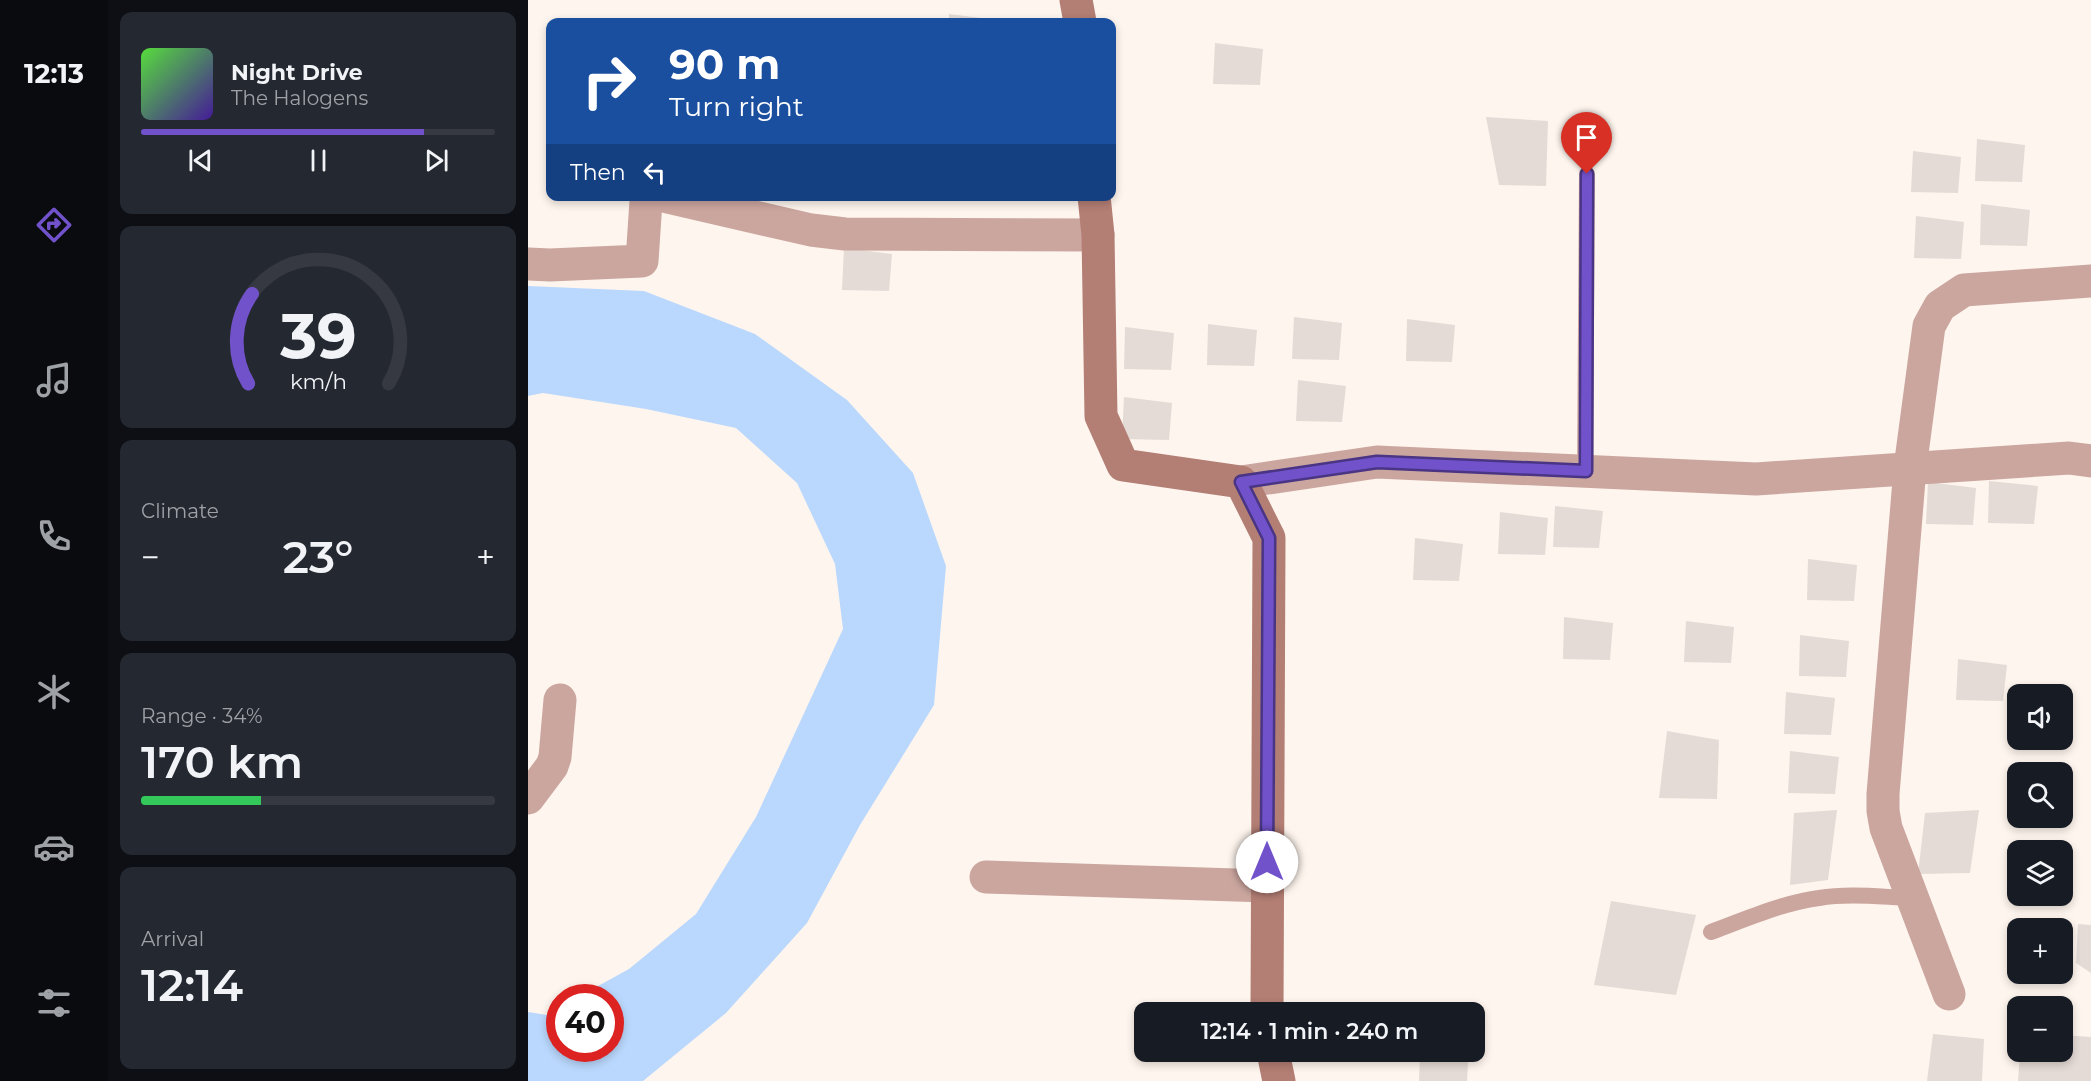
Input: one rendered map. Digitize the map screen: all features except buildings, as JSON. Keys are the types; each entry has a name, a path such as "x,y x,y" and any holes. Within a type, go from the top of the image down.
{"street":[{"path":"1076,0 1079,18"},
{"path":"528,264 642,261 646,201"},
{"path":"685,201 811,230 845,234 1098,236"},
{"path":"1094,201 1098,236 1101,416 1124,465 1241,482 1377,462 1756,479 2069,458 2091,461"},
{"path":"1949,994 1886,828 1883,812 1910,468 1929,326 1940,306 1964,290 2091,281"},
{"path":"1241,482 1269,538 1267,1002"},
{"path":"528,798 552,766 555,757 560,700"},
{"path":"986,877 1267,886"},
{"path":"1275,1062 1278,1081"}],"lane":[{"path":"1586,471 1587,174"},
{"path":"1711,932 1779,908 1820,898 1848,896 1912,898"}],"water":[{"path":"528,286 644,291 755,334 847,400 913,473 946,566 934,705 860,825 807,923 726,1013 643,1081 528,1081 528,1012 546,1015 546,1062 624,1062 624,984 602,984 629,969 696,914 756,817 843,629 835,564 797,483 736,428 646,409 543,393 528,396"}],"route":[{"path":"1267,862 1269,538 1241,482 1377,462 1586,471 1587,174"}]}
